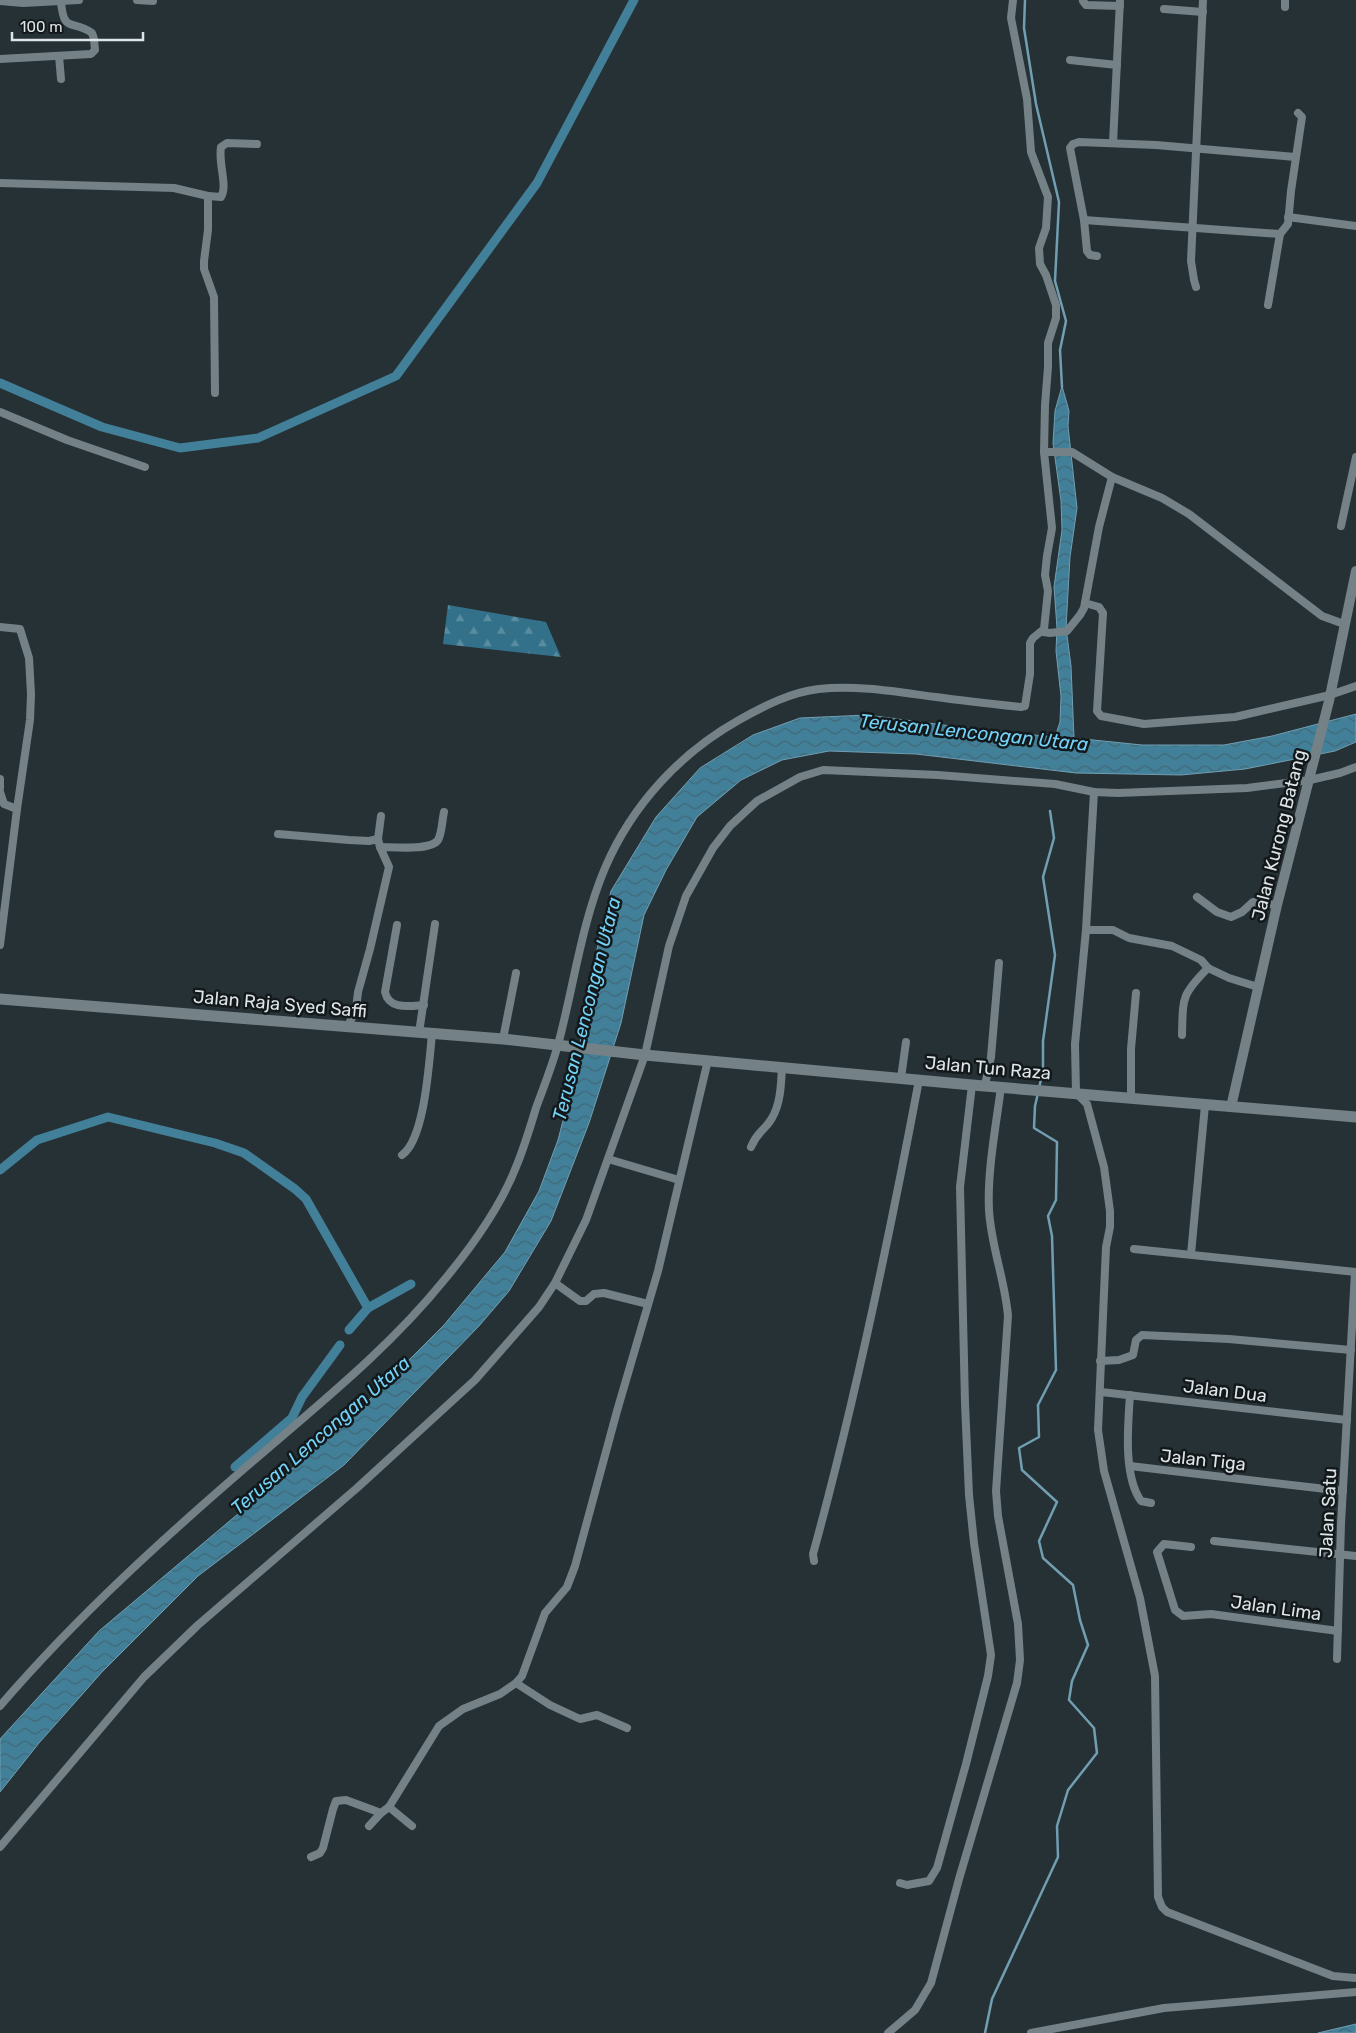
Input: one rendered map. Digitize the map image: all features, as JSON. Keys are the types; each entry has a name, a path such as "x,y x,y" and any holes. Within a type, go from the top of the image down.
{"main road":[{"name":"Jalan Raja Syed Saffi","path":"0,999 503,1039 617,1052"},
{"name":"Jalan Tun Raza","path":"617,1052 1051,1092 1356,1117"}],"street":[{"path":"0,1 61,2 79,0"},
{"path":"137,0 153,1"},
{"path":"0,1706 71,1628 116,1584 378,1353 410,1321 447,1278 481,1231 501,1200 516,1168 560,1045 589,918 605,868 630,821 644,800 684,758 715,734 758,710 786,698 813,690 845,687 872,688 1023,708 1026,704 1030,674 1030,643 1033,638 1043,632 1047,603 1045,575 1052,528 1045,405 1048,343 1056,318 1056,304 1046,274 1040,264 1039,248 1046,228 1048,197 1031,152 1027,99 1011,18 1013,0"},
{"path":"1196,286 1191,261 1203,0"},
{"path":"1083,1 1086,5 1120,3 1113,143"},
{"path":"0,59 91,54 95,50 92,33 67,23 63,18 61,2"},
{"path":"1164,9 1203,12"},
{"path":"59,56 61,79"},
{"path":"1070,60 1117,65"},
{"path":"1268,305 1280,234 1288,224 1302,117 1298,113"},
{"path":"1097,256 1090,256 1087,252 1084,220 1070,148 1073,144 1079,142 1113,143 1296,157"},
{"path":"0,183 174,188 221,197 225,188 220,160 221,147 227,143 257,144"},
{"path":"208,196 208,230 204,269 214,297 215,394"},
{"path":"1288,217 1356,226"},
{"path":"1084,220 1280,234"},
{"path":"0,412 67,440 145,467"},
{"path":"1047,453 1072,452 1112,476 1162,498 1189,514 1322,616 1344,624"},
{"path":"1341,526 1354,474 1356,456"},
{"path":"1043,632 1067,631 1080,615 1085,603 1099,527 1112,476"},
{"name":"Jalan Kurong Batang","path":"1231,1106 1277,905 1310,780 1356,571"},
{"path":"1085,603 1098,607 1103,613 1098,711 1101,716 1144,724 1235,717 1329,698 1356,686"},
{"path":"0,627 20,629 29,658 31,694 30,720 0,945"},
{"path":"0,1847 144,1677 198,1625 357,1488 475,1380 539,1308 555,1283 586,1220 608,1159 645,1055 669,946 686,896 705,860 722,836 745,811 773,791 813,772 836,770 1055,784 1094,792 1118,793 1247,788 1310,780 1356,767"},
{"path":"0,779 0,788"},
{"path":"0,792 4,804 17,809"},
{"path":"1094,792 1086,930 1075,1044 1076,1093 1087,1104 1104,1167 1110,1211 1100,1361 1101,1392 1098,1430 1104,1471 1140,1598 1155,1676 1158,1889 1160,1902 1167,1912 1333,1976 1356,1978"},
{"path":"278,834 420,847 434,845 439,839 444,812"},
{"path":"347,1028 356,1009 358,992 389,866 388,862 383,858 379,843 381,816"},
{"path":"1197,897 1218,912 1231,917 1242,912 1253,902 1277,905"},
{"path":"419,1033 435,924"},
{"path":"397,925 386,992 387,1000 391,1004 407,1006 424,1005"},
{"path":"1086,930 1113,930 1129,938 1172,946 1201,960 1208,968 1229,978 1258,987"},
{"path":"985,1085 991,1057 999,963"},
{"path":"1182,1035 1184,999 1190,987 1208,968"},
{"path":"503,1039 516,973"},
{"path":"1131,1098 1131,1048 1136,993"},
{"path":"402,1155 413,1145 421,1117 432,1034"},
{"path":"901,1078 906,1042"},
{"path":"369,1826 388,1807 439,1726 463,1709 494,1697 516,1684 527,1667 545,1613 567,1588 575,1566 658,1271 708,1060"},
{"path":"752,1147 755,1137 773,1117 779,1100 782,1067"},
{"path":"814,1561 813,1554 840,1456 892,1222 919,1080"},
{"path":"900,1883 907,1885 929,1881 937,1868 968,1756 988,1676 991,1656 974,1543 969,1495 965,1413 960,1186 972,1085"},
{"path":"888,2033 915,2010 931,1982 961,1870 1017,1683 1020,1660 1018,1624 998,1516 996,1491 1008,1316 1006,1293 991,1234 989,1202 1001,1087"},
{"path":"1190,1254 1205,1105"},
{"path":"608,1159 679,1180"},
{"path":"1134,1249 1355,1272"},
{"name":"Jalan Satu","path":"1337,1659 1343,1491 1355,1272"},
{"path":"555,1283 580,1301 586,1300 594,1294 604,1293 648,1304"},
{"path":"1100,1361 1119,1360 1132,1356 1136,1340 1142,1335 1229,1339 1351,1350"},
{"name":"Jalan Dua","path":"1101,1392 1347,1420"},
{"path":"1130,1396 1128,1430 1130,1466 1138,1496 1141,1501 1151,1503"},
{"name":"Jalan Tiga","path":"1130,1466 1343,1491"},
{"path":"1214,1541 1356,1556"},
{"name":"Jalan Lima","path":"1191,1547 1164,1544 1157,1552 1175,1610 1183,1616 1211,1614 1338,1631"},
{"path":"516,1684 550,1705 580,1719 597,1715 627,1728"},
{"path":"310,1857 320,1853 323,1848 336,1801 346,1800 381,1813"},
{"path":"388,1807 412,1826"},
{"path":"1032,2033 1164,2008 1356,1992"}],"green space":[{"path":"448,605 546,622 561,657 443,644"}],"water":[{"name":"Terusan Lencongan Utara","path":"1062,386 1069,411 1068,426 1077,508 1070,557 1066,628 1071,666 1074,738 1142,745 1224,745 1272,736 1356,714 1356,742 1335,751 1245,769 1181,775 1076,773 916,754 829,751 782,760 741,780 697,817 666,870 644,915 621,1023 589,1123 551,1221 509,1291 479,1326 344,1465 198,1576 102,1672 39,1743 0,1792 0,1739 99,1631 346,1423 444,1325 505,1252 539,1191 558,1140 575,1074 592,970 611,891 656,817 700,768 753,735 800,718 867,715 1055,737 1060,722 1061,696 1056,651 1057,628 1054,587 1062,530 1061,501 1053,443 1055,411"},
{"path":"1356,2024 1356,2033 1318,2033"}],"waterway":[{"path":"0,383 102,427 180,448 258,438 396,376 537,183 634,0"},
{"path":"1025,0 1024,28 1036,104 1059,202 1055,281 1066,321 1060,350 1062,387"},
{"path":"1039,1088 1043,1071 1043,1041 1055,955 1043,877 1054,838 1050,811"},
{"path":"985,2033 992,1999 1058,1857 1057,1826 1068,1790 1097,1753 1094,1728 1069,1700 1072,1681 1088,1645 1080,1620 1073,1585 1043,1558 1039,1541 1057,1502 1022,1470 1019,1448 1039,1437 1038,1405 1056,1370 1052,1236 1048,1216 1056,1200 1057,1142 1034,1128 1035,1106 1038,1093"},
{"path":"0,1170 37,1140 108,1117 215,1143 244,1153 306,1199 368,1308 349,1330"},
{"path":"368,1308 411,1284"},
{"path":"235,1467 292,1418 302,1397 340,1345"}]}
